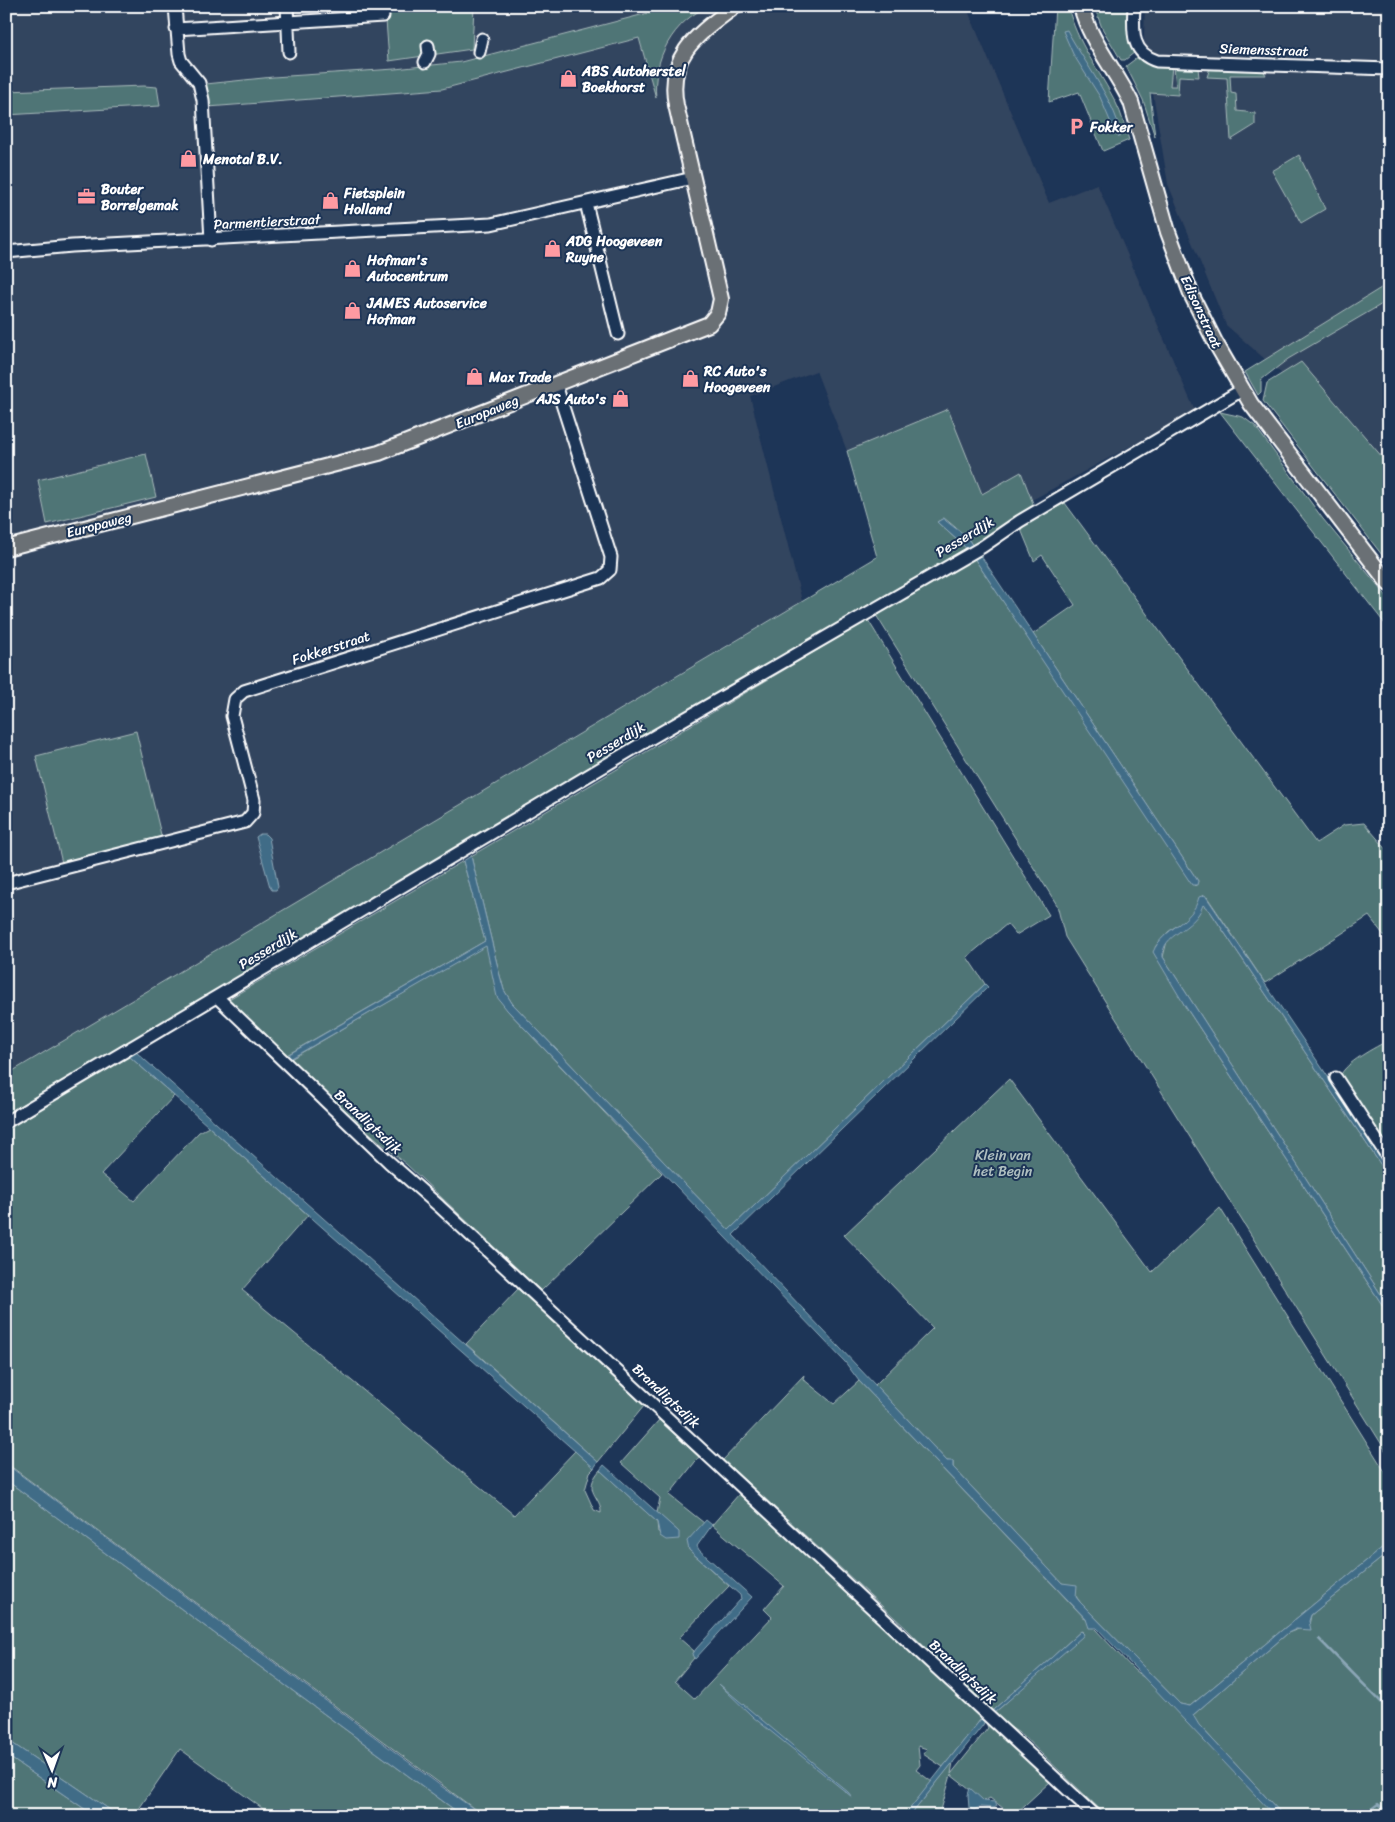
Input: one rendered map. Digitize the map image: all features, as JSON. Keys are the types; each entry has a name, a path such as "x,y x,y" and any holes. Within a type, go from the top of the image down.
{"main road":[{"name":"Europaweg","path":"6,548 380,453 704,327 717,315 720,305 720,291 674,95 676,71 689,43 735,6"},
{"name":"Edisonstraat","path":"1081,6 1094,42 1123,86 1130,102 1168,232 1190,292 1242,390 1389,584"}],"street":[{"path":"175,6 176,29 181,61 199,83 203,100 210,240"},
{"path":"286,6 289,52"},
{"name":"Siemensstraat","path":"1134,6 1134,36 1140,52 1148,58 1162,62 1389,69"},
{"path":"176,29 383,16"},
{"path":"479,52 482,39"},
{"path":"425,62 429,54 428,46"},
{"name":"Parmentierstraat","path":"6,252 72,246 475,226 508,221 693,178"},
{"path":"586,203 618,334"},
{"name":"Fokkerstraat","path":"6,883 245,822 253,813 254,800 232,716 234,699 244,691 601,578 610,570 611,557 556,385"},
{"name":"Pesserdijk","path":"6,1122 665,730 982,547 1020,521 1242,390"},
{"name":"Brandligtsdijk","path":"217,997 388,1162 439,1206 1096,1816"},
{"path":"1336,1078 1389,1159"}],"shaded area":[{"path":"6,6 966,6 1049,203 1097,184 1195,411 1032,500 1021,472 937,522 914,425 847,451 816,371 750,396 802,601 6,1075"},
{"path":"1145,6 1389,6 1389,485 1314,402 1226,325 1168,184 1144,39"},
{"path":"1067,30 1108,99 1119,126 1120,137 1116,135 1100,97 1073,54 1063,31"},
{"path":"944,518 967,537 972,545 966,548 937,522"},
{"path":"981,556 1198,881 1197,885 1192,885 974,558"},
{"path":"260,834 265,834 269,838 278,887 276,890 272,890 270,887 256,837"},
{"path":"471,856 504,990 512,1003 729,1230 985,984 988,987 733,1235 947,1461 953,1461 953,1467 1062,1583 1077,1585 1076,1597 1080,1602 1180,1704 1190,1706 1389,1542 1389,1552 1311,1615 1309,1621 1311,1630 1296,1629 1288,1633 1193,1715 1199,1725 1280,1812 1275,1816 1097,1628 1089,1628 1086,1619 859,1381 845,1362 507,1010 497,997 486,946 288,1060 284,1057 485,941 463,861"},
{"path":"1205,895 1389,1167 1389,1177 1210,911 1203,905 1193,921 1167,943 1163,957 1389,1307 1389,1315 1185,1006 1153,952 1164,936 1190,914 1199,897"},
{"path":"136,1052 598,1462 594,1468 129,1056"},
{"path":"6,1464 484,1816 463,1816 6,1480"},
{"path":"604,1465 679,1532 679,1539 666,1540 660,1536 657,1522 600,1470"},
{"path":"706,1520 712,1525 697,1546 699,1550 752,1597 695,1659 692,1655 696,1649 741,1599 740,1595 689,1550 687,1541"},
{"path":"1081,1631 1084,1634 1082,1637 994,1713 992,1711"},
{"path":"719,1684 848,1792 852,1797 753,1717"},
{"path":"981,1719 985,1720 983,1725 910,1816 904,1816"},
{"path":"6,1739 119,1816 95,1816 6,1755"},
{"path":"970,1788 984,1801 995,1802 997,1806 994,1808 980,1807 974,1810 969,1808 968,1795"}],"green space":[{"path":"341,6 474,6 472,49 389,61 386,20 342,17"},
{"path":"675,6 710,6 697,12 685,21 668,43 658,70 656,98 639,38 442,89 208,107 206,84 461,62"},
{"path":"1055,6 1068,6 1082,44 1118,107 1129,140 1103,151 1079,92 1049,102"},
{"path":"1094,6 1130,6 1135,52 1125,60 1121,60 1102,28"},
{"path":"1138,57 1172,66 1170,86 1176,86 1174,66 1198,68 1199,77 1179,76 1178,95 1150,93 1155,137 1143,100 1126,66"},
{"path":"1210,68 1263,70 1266,75 1230,75 1231,93 1236,94 1237,111 1255,113 1255,125 1231,140 1227,78 1207,77"},
{"path":"157,87 160,106 6,115 6,91"},
{"path":"1299,155 1325,209 1301,223 1272,171"},
{"path":"1389,283 1389,300 1288,359 1261,380 1261,392 1258,395 1245,372"},
{"path":"1301,362 1389,465 1389,564 1263,401 1267,383"},
{"path":"1260,403 1389,571 1389,578 1260,405"},
{"path":"948,409 982,494 1021,472 1034,506 972,545 967,537 944,518 937,522 966,548 6,1114 6,1075 877,557 847,451"},
{"path":"1220,412 1243,417 1255,426 1323,519 1389,599 1389,629"},
{"path":"146,454 156,497 47,524 38,480"},
{"path":"1065,503 1316,843 1344,825 1364,823 1389,852 1389,942 1369,916 1265,983 1207,897 1193,914 1168,932 1155,947 1185,1006 1389,1315 1389,1456 1065,937 1057,905 876,615 974,558 1195,886 1198,881 1033,634 1075,605 1042,555 1034,561 1020,527"},
{"path":"868,620 1049,915 1016,935 1007,924 967,957 985,984 729,1230 512,1003 504,990 471,856"},
{"path":"136,731 162,839 62,863 36,756"},
{"path":"463,861 485,941 285,1056 289,1060 486,945 507,1010 662,1173 541,1291 407,1165 282,1058 229,999"},
{"path":"1203,905 1210,911 1389,1177 1389,1307 1163,957 1167,941"},
{"path":"1389,1040 1389,1152 1340,1077 1354,1061"},
{"path":"129,1056 174,1096 101,1174 134,1201 199,1132 209,1127 308,1215 242,1290 514,1515 575,1451 594,1468 590,1472 585,1490 594,1510 601,1513 599,1502 592,1489 592,1484 600,1470 657,1522 658,1532 679,1532 657,1513 660,1498 621,1463 659,1420 699,1457 669,1495 704,1523 688,1541 689,1550 729,1586 679,1638 694,1651 694,1658 675,1681 695,1699 772,1617 764,1609 784,1586 712,1525 739,1494 985,1720 981,1719 943,1767 923,1754 927,1749 918,1746 920,1765 916,1770 932,1782 904,1816 484,1816 6,1463 6,1130"},
{"name":"Klein van het Begin","path":"1009,1079 1152,1272 1220,1208 1389,1478 1389,1542 1190,1706 1180,1704 1080,1602 1069,1586 1062,1583 953,1467 953,1462 947,1461 875,1385 933,1328 844,1235"},
{"path":"518,1289 644,1406 598,1462 466,1344"},
{"path":"804,1375 803,1379 834,1404 859,1381 1134,1670 1193,1715 1288,1633 1309,1625 1311,1615 1389,1552 1389,1816 1275,1816 1107,1816 1022,1735 991,1714 907,1629 723,1460","holes":["1081,1631 1083,1632 999,1709 992,1711","1199,1725 1280,1812 1275,1816"]},
{"path":"6,1480 463,1816 273,1816 180,1749 134,1816 119,1816 6,1739"},
{"path":"985,1720 1051,1781 1013,1816 990,1798 984,1801 951,1775 941,1810 949,1816 910,1816 953,1762 951,1774 988,1728"},
{"path":"6,1755 95,1816 6,1816"}],"waterway":[{"path":"1319,1639 1389,1710"},
{"path":"1362,1816 1378,1804 1389,1814"},
{"path":"1211,1816 1220,1808 1227,1816"}],"place":[{"name":"ABS Autoherstel Boekhorst","path":"568,79"},
{"name":"Fokker","path":"1076,127"},
{"name":"Menotal B.V.","path":"189,159"},
{"name":"Bouter Borrelgemak","path":"87,197"},
{"name":"Fietsplein Holland","path":"330,201"},
{"name":"ADG Hoogeveen Ruyne","path":"552,249"},
{"name":"Hofman's Autocentrum","path":"353,268"},
{"name":"JAMES Autoservice Hofman","path":"353,311"},
{"name":"Max Trade","path":"475,377"},
{"name":"RC Auto's Hoogeveen","path":"690,379"},
{"name":"AJS Auto's","path":"620,399"}]}
